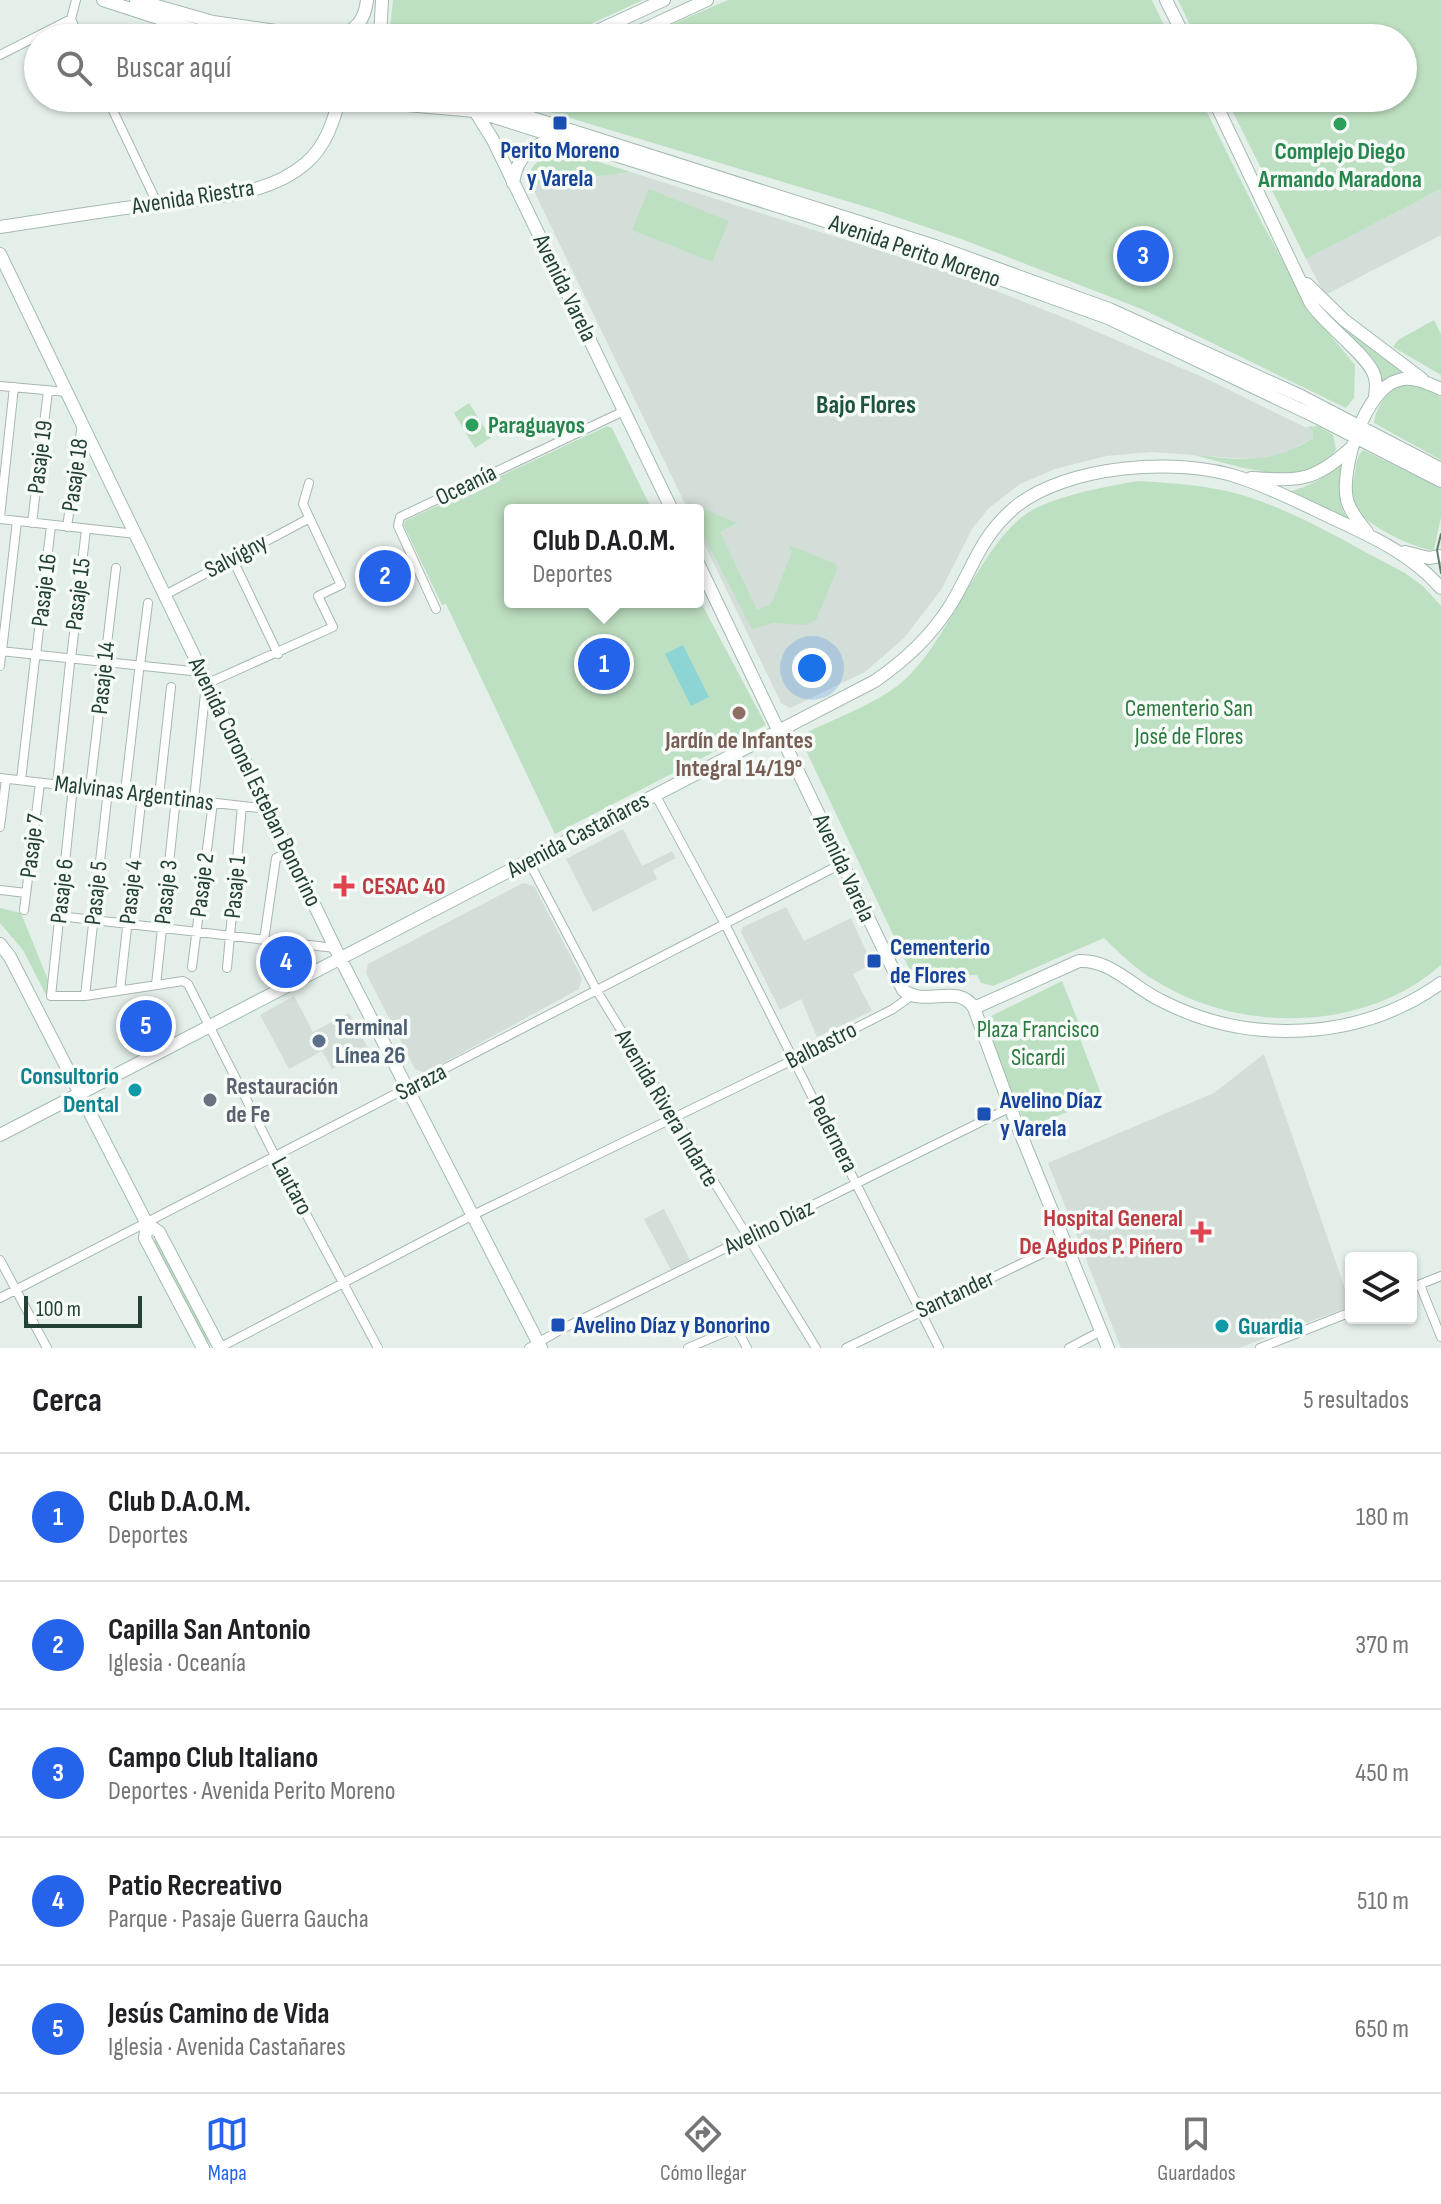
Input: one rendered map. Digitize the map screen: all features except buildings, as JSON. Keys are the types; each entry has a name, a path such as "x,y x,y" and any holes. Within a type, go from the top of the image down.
{"main road":[{"path":"103,0 177,24"},
{"path":"136,0 221,24"},
{"path":"359,24 367,0"},
{"path":"381,24 382,0"},
{"path":"611,24 664,0"},
{"path":"655,24 707,0"},
{"path":"1166,0 1178,24"},
{"name":"Avenida Riestra","path":"0,227 231,193 284,178 306,163 318,150 337,112"},
{"name":"Avenida Varela","path":"482,112 513,183 669,504"},
{"name":"Avenida Perito Moreno","path":"502,112 563,138 930,254 1108,318 1185,353 1441,481"},
{"name":"Avenida Perito Moreno","path":"525,112 935,246 1109,309 1190,343 1356,437 1441,469"},
{"path":"1220,112 1319,315 1371,368 1376,384 1375,397 1356,437 1347,500 1370,535"},
{"path":"513,183 515,171 528,151 538,144 563,138"},
{"name":"Avenida Coronel Esteban Bonorino","path":"0,254 338,953 473,1215 536,1346"},
{"path":"1298,274 1344,320 1428,383"},
{"path":"1375,397 1398,380 1413,379 1441,389"},
{"name":"Avenida Castañares","path":"0,1135 209,1026 338,953 529,862 875,681 931,633 988,535 1028,498 1064,483 1144,467 1201,469 1240,477 1286,480 1312,476 1324,471 1356,437"},
{"name":"Avenida Castañares","path":"1240,477 1398,550"},
{"path":"1398,550 1429,558 1441,556"},
{"path":"1398,550 1441,588"},
{"name":"Avenida Varela","path":"704,575 903,990 911,996"},
{"path":"0,944 10,957 147,1224 159,1232 219,1348"},
{"path":"974,1008 1079,961 1092,960 1183,1011 1233,1026 1259,1030 1312,1030 1363,1021 1412,1001 1441,983"},
{"path":"911,996 956,995 970,1001 974,1008 1108,1348"},
{"path":"147,1224 145,1238 203,1348"}],"street":[{"path":"73,24 71,19 76,0"},
{"path":"61,24 71,19"},
{"path":"0,55 24,43"},
{"path":"114,112 157,203"},
{"path":"0,386 67,392"},
{"path":"14,387 0,518 136,534"},
{"name":"Pasaje 19","path":"32,523 48,391"},
{"name":"Oceanía","path":"436,609 398,526 400,517 624,411"},
{"name":"Pasaje 18","path":"67,527 82,423"},
{"path":"1,653 104,662 204,678 278,654 333,627 318,596 341,585 303,504 309,483"},
{"name":"Salvigny","path":"165,595 308,519"},
{"path":"0,666 17,521"},
{"name":"Pasaje 16","path":"21,780 51,525"},
{"name":"Pasaje 15","path":"57,784 86,529"},
{"path":"232,558 278,654"},
{"name":"Pasaje 14","path":"90,788 116,568"},
{"path":"125,792 148,603"},
{"path":"194,800 204,678"},
{"path":"159,796 171,687"},
{"path":"0,827 3,778"},
{"name":"Malvinas Argentinas","path":"3,778 268,809"},
{"name":"Pasaje 7","path":"24,910 40,783"},
{"name":"Pasaje 6","path":"73,786 51,996 85,996"},
{"name":"Pasaje 5","path":"85,996 108,790"},
{"name":"Pasaje 4","path":"120,990 142,794"},
{"name":"Pedernera","path":"655,794 795,1059 939,1348"},
{"name":"Pasaje 3","path":"156,985 176,798"},
{"name":"Pasaje 2","path":"192,967 213,802"},
{"name":"Pasaje 1","path":"227,968 242,806"},
{"path":"264,940 276,858 289,853"},
{"name":"Avenida Rivera Indarte","path":"529,862 597,991 816,1348"},
{"name":"Saraza","path":"0,1298 841,864"},
{"path":"0,890 26,893"},
{"path":"59,916 264,940 338,953"},
{"name":"Lautaro","path":"156,985 186,981 378,1348"},
{"path":"85,996 156,985"},
{"name":"Balbastro","path":"219,1348 473,1215 795,1059 893,1009 911,996"},
{"name":"Avelino Díaz","path":"536,1346 1011,1107"},
{"name":"Santander","path":"846,1348 1066,1242"},
{"path":"0,1260 47,1348"},
{"path":"1417,1286 1441,1276"},
{"path":"1417,1288 1441,1337"},
{"path":"1260,1348 1345,1314"},
{"path":"688,1348 733,1329 739,1333 747,1348"},
{"path":"1069,1348 1101,1331"}],"shaded area":[{"path":"631,172 956,275 1207,379 1313,431 1313,438 1289,451 1262,460 1152,452 1106,456 1055,469 1020,484 989,508 972,529 941,590 904,638 865,672 790,708 781,703 704,543 704,504 685,504 533,189 535,184"},
{"path":"1441,189 1441,235 1325,295 1306,259"},
{"path":"623,829 642,866 672,851 676,858 653,870 657,879 593,912 566,859"},
{"path":"523,883 534,886 582,978 579,989 425,1073 415,1069 366,973 368,964"},
{"path":"786,907 804,941 851,918 872,964 853,974 872,1011 817,1037 801,999 780,1010 741,932 743,927"},
{"name":"Terminal Línea 26","path":"294,996 313,1032 349,1013 369,1050 332,1069 322,1051 289,1069 260,1015"},
{"name":"Hospital General De Agudos P. Pińero","path":"1264,1054 1345,1289 1345,1308 1239,1348 1121,1348 1048,1163 1214,1093"},
{"path":"664,1209 690,1260 671,1270 644,1219"}],"green space":[{"path":"393,0 643,0 591,24 390,24"},
{"path":"728,0 1152,0 1163,24 672,24"},
{"name":"Complejo Diego Armando Maradona","path":"1178,0 1441,0 1441,189 1306,259 1233,112 1417,112 1417,24 1189,24"},
{"path":"550,112 1207,112 1311,312 1355,365 1354,398 1346,408 1144,310 964,240 873,209"},
{"path":"565,153 631,172 536,184 533,189 529,175 535,165 548,156"},
{"path":"649,189 729,221 712,262 632,230"},
{"path":"1315,297 1407,371 1394,375 1382,385 1372,361"},
{"path":"1434,320 1441,334 1441,375 1393,347 1398,340"},
{"path":"1404,382 1441,397 1441,460 1374,423 1384,399"},
{"name":"Paraguayos","path":"469,403 491,438 475,448 454,413"},
{"path":"607,426 612,428 649,504 504,504 504,608 704,608 766,725 555,834 446,604 442,605 404,526 405,521"},
{"path":"1318,426 1333,435 1336,449 1324,463 1308,470 1268,472 1190,454 1239,459 1267,457 1313,438 1313,431 1306,427"},
{"path":"1363,450 1441,488 1441,517 1434,550 1392,536 1356,510 1352,487 1357,460"},
{"path":"1343,461 1340,499 1348,519 1289,492 1318,480"},
{"name":"Cementerio San José de Flores","path":"1138,481 1216,489 1263,502 1325,530 1405,573 1424,587 1441,606 1441,965 1410,987 1376,1003 1340,1013 1302,1018 1263,1017 1226,1010 1190,998 1142,972 1104,938 993,986 981,983 977,975 925,986 915,981 802,742 804,734 867,705 901,683 920,664 1000,539 1018,520 1038,507 1062,498"},
{"path":"704,509 737,523 720,532 757,610 771,604 792,552 789,545 836,564 837,569 816,620 805,625 773,623 752,629 704,537"},
{"path":"0,908 21,913 50,985 51,995 48,999 23,950 0,923"},
{"path":"268,945 308,948 308,958 277,974 267,955"},
{"name":"Plaza Francisco Sicardi","path":"1062,981 1083,1034 1079,1036 1103,1099 1027,1127 1018,1107 1023,1105 1020,1098 1015,1100 986,1026 991,1016"},
{"path":"158,1240 211,1338 209,1341 206,1341 152,1243"}],"water":[{"path":"683,645 709,697 691,706 665,654"}],"tram line":[{"path":"1441,534 1437,550 1441,573"}],"place":[{"name":"Perito Moreno y Varela","path":"560,123"},
{"name":"Complejo Diego Armando Maradona","path":"1340,124"},
{"name":"Campo Club Italiano","path":"1143,256"},
{"name":"Paraguayos","path":"472,425"},
{"name":"Capilla San Antonio","path":"385,576"},
{"name":"Club D.A.O.M.","path":"604,664"},
{"name":"Jardín de Infantes Integral 14/19°","path":"739,713"},
{"name":"CESAC 40","path":"344,886"},
{"name":"Cementerio de Flores","path":"874,961"},
{"name":"Patio Recreativo","path":"286,962"},
{"name":"Jesús Camino de Vida","path":"146,1026"},
{"name":"Terminal Línea 26","path":"319,1041"},
{"name":"Consultorio Dental","path":"135,1090"},
{"name":"Restauración de Fe","path":"210,1100"},
{"name":"Avelino Díaz y Varela","path":"984,1114"},
{"name":"Hospital General De Agudos P. Pińero","path":"1201,1232"},
{"name":"Avelino Díaz y Bonorino","path":"558,1325"},
{"name":"Guardia","path":"1222,1326"}],"district":[{"name":"Bajo Flores","path":"866,405"}]}
